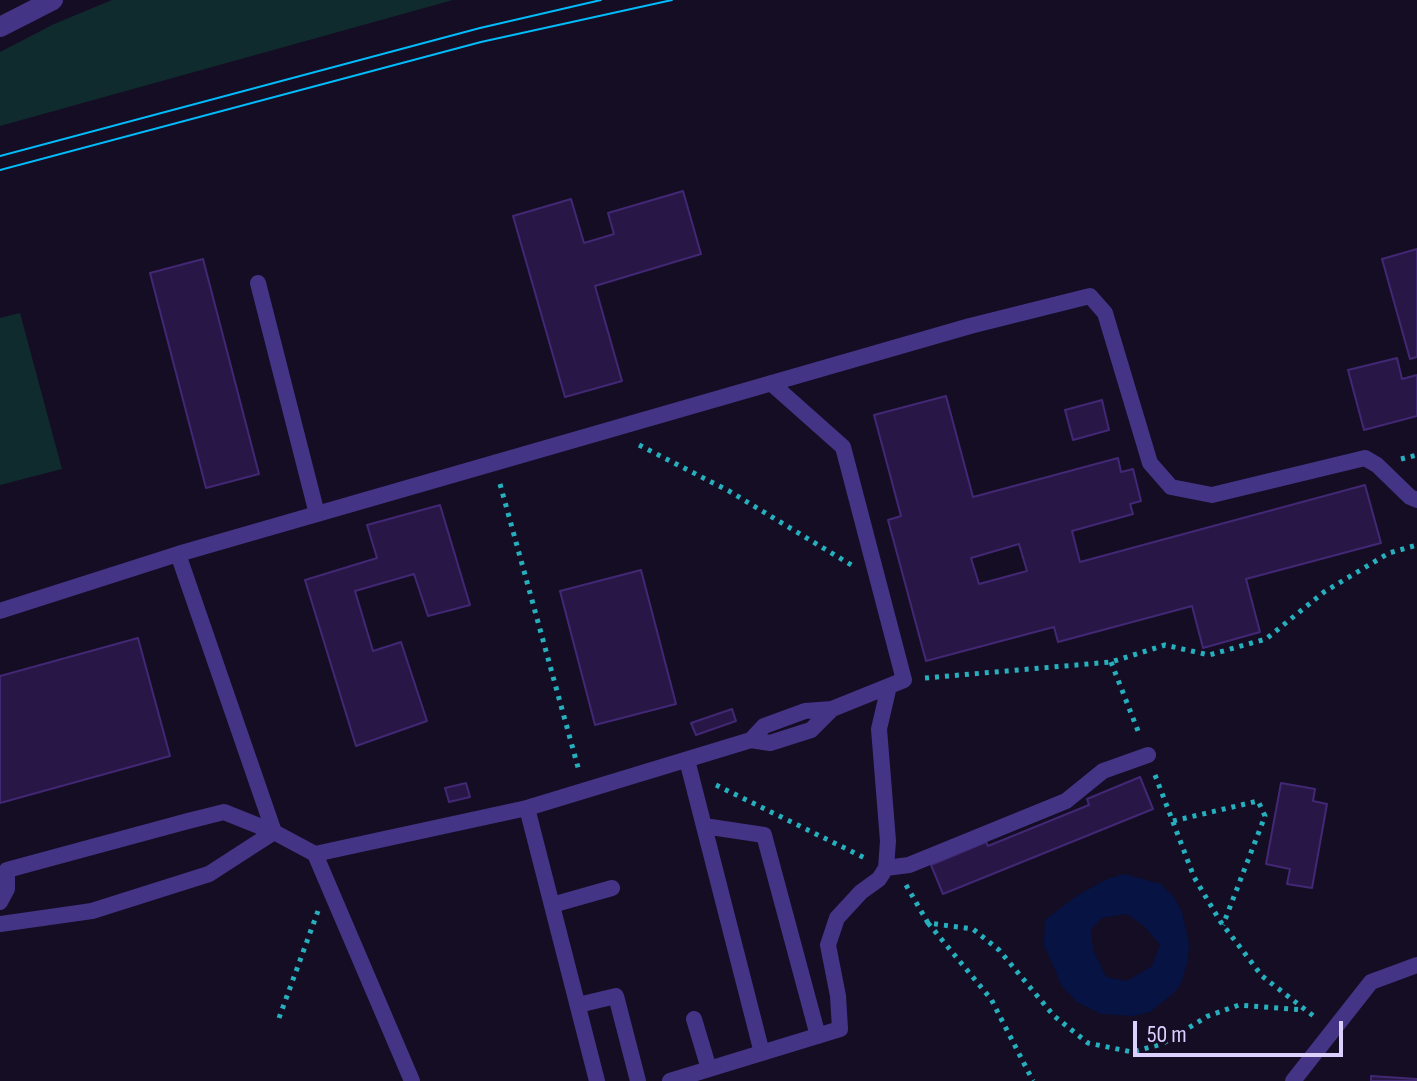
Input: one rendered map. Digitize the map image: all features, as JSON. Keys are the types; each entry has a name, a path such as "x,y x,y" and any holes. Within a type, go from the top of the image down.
{"street":[{"path":"0,27 53,0"}],"lane":[{"path":"258,283 317,514"},
{"path":"0,611 178,554 970,326 1090,296 1105,313 1150,463 1171,487 1212,495 1365,458 1417,500"},
{"path":"670,1081 840,1029 838,996 828,945 837,918 861,892 879,879 886,868 888,841 879,729 896,683 878,581 843,447 771,383"},
{"path":"178,554 274,832"},
{"path":"0,902 7,889 7,870 224,812 274,832 315,854 527,808 584,790 688,766 751,740 764,726 805,711 832,709 896,683"},
{"path":"886,868 909,865 1066,801 1103,771 1148,755"},
{"path":"688,766 762,1053"},
{"path":"527,808 597,1081"},
{"path":"704,826 764,835 818,1036"},
{"path":"0,924 92,911 209,874 274,832"},
{"path":"315,854 412,1081"},
{"path":"552,905 612,888"},
{"path":"1293,1081 1371,982 1415,965"},
{"path":"578,1005 616,996 638,1081"},
{"path":"694,1019 709,1069"}],"path":[{"path":"609,430 729,491 878,581"},
{"path":"494,463 584,790"},
{"path":"896,683 1111,662 1165,645 1209,655 1266,639 1324,592 1389,553 1417,545"},
{"path":"1111,662 1194,877 1223,925 1262,976 1303,1010 1334,1030"},
{"path":"688,766 902,879 928,923 991,999 1033,1081"},
{"path":"1173,821 1258,801 1265,816 1223,925"},
{"path":"279,1018 315,916 330,893"},
{"path":"928,923 973,929 999,950 1054,1016 1088,1043 1132,1052 1162,1044 1208,1016 1239,1005 1303,1010"}],"green space":[{"path":"112,0 453,0 0,126 0,52 54,24"},
{"path":"20,313 62,469 0,485 0,318"}],"shaded area":[{"path":"1124,874 1161,884 1182,912 1189,944 1188,961 1181,983 1174,993 1150,1012 1134,1016 1101,1014 1077,1002 1062,986 1044,945 1045,920 1078,895 1107,879","holes":["1127,914 1144,926 1160,945 1152,966 1127,981 1106,977 1093,949 1091,929 1102,918"]}],"building":[{"path":"683,191 701,254 595,286 622,381 565,397 513,216 571,199 584,243 614,234 608,213"},
{"path":"1417,249 1417,357 1410,359 1382,259"},
{"path":"203,259 259,474 206,488 150,273"},
{"path":"1397,358 1402,379 1417,375 1417,416 1364,430 1348,370"},
{"path":"946,396 973,497 1118,458 1121,472 1133,469 1141,501 1130,504 1133,514 1072,531 1080,562 1365,485 1381,543 1246,579 1260,632 1203,648 1192,606 1058,642 1054,627 926,661 888,520 901,516 874,415","holes":["1019,544 1027,571 979,584 971,558"]},
{"path":"1102,400 1109,430 1073,440 1065,410"},
{"path":"440,505 470,605 428,616 414,574 355,591 373,651 401,642 427,721 356,746 305,580 377,558 367,525"},
{"path":"641,570 676,704 595,725 560,591"},
{"path":"138,638 170,756 0,803 0,676"},
{"path":"732,709 736,721 696,735 691,723"},
{"path":"1140,777 1153,809 943,894 931,865 986,842 988,846 1089,805 1087,799"},
{"path":"466,783 470,797 449,802 445,788"},
{"path":"1281,783 1315,789 1313,801 1327,804 1312,888 1287,884 1290,869 1266,864"},
{"path":"1371,1076 1417,1079 1417,1081 1371,1081"}],"tram line":[{"path":"0,156 480,28 601,0"},
{"path":"0,170 481,42 672,0"}]}
